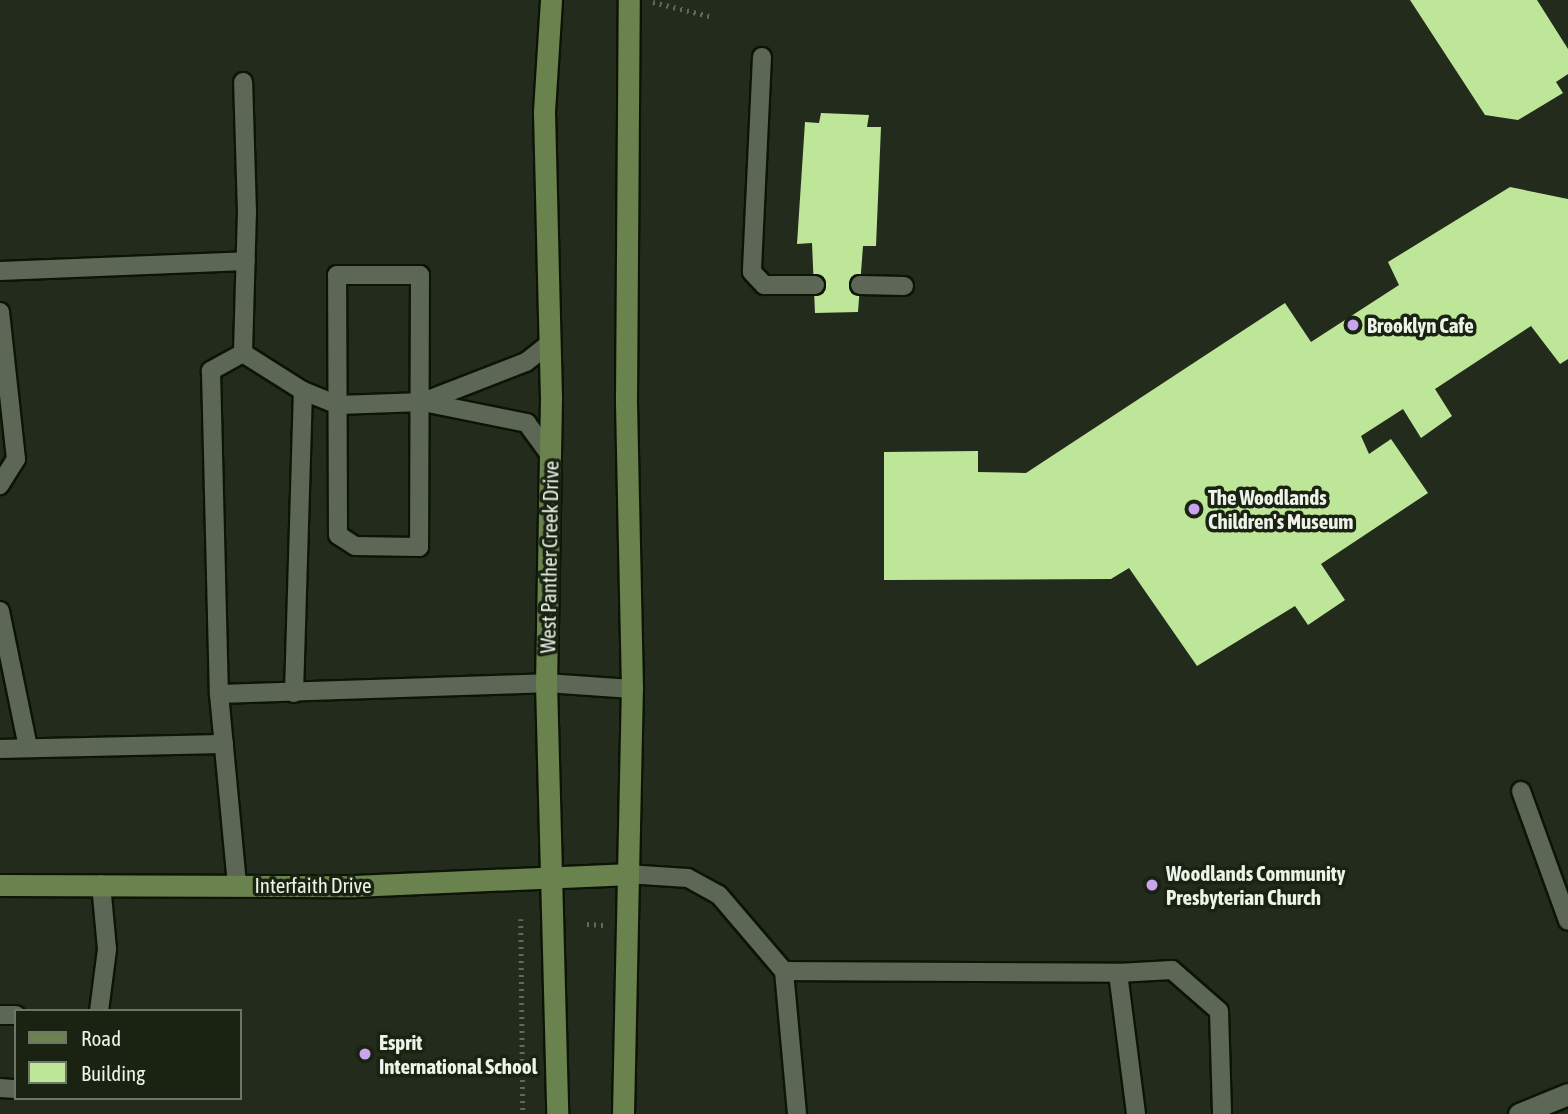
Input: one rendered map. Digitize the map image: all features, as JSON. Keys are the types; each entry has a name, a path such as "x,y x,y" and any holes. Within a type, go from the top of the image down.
{"street":[{"name":"West Panther Creek Drive","path":"551,0 544,112 551,455 546,683 548,878 557,1114"},
{"path":"624,1114 626,874 632,689 626,398 639,1"},
{"name":"Interfaith Drive","path":"0,885 237,885 626,874"},
{"path":"1519,1114 1568,1094"}],"lane":[{"path":"762,57 752,272 764,285 815,285"},
{"path":"243,82 246,261 243,353"},
{"path":"0,271 246,261"},
{"path":"337,275 419,275 423,402 418,547 355,546 338,535 337,275"},
{"path":"860,285 904,286"},
{"path":"0,312 16,459 0,485"},
{"path":"423,402 526,362 550,342"},
{"path":"243,353 303,391 338,405 423,402 527,423 551,455"},
{"path":"237,885 219,694 211,371 243,353"},
{"path":"293,693 303,391"},
{"path":"0,611 28,747"},
{"path":"219,694 546,683 632,689"},
{"path":"0,750 28,747 224,744"},
{"path":"1521,791 1568,920"},
{"path":"626,874 688,878 719,895 785,971 797,1114"},
{"path":"99,1009 107,949 101,884"},
{"path":"785,971 1172,970 1219,1011 1222,1114"},
{"path":"1118,972 1136,1114"}],"path":[{"path":"639,1 709,16"},
{"path":"521,919 523,1114"},
{"path":"587,924 605,926"}],"building":[{"path":"1410,0 1537,0 1568,49 1568,74 1556,82 1563,93 1518,120 1485,115"},
{"path":"821,113 869,115 867,127 881,127 876,246 863,246 858,312 815,313 812,243 797,244 805,122 819,123"},
{"path":"1510,187 1568,199 1568,359 1560,364 1531,326 1435,389 1452,416 1421,438 1403,409 1361,436 1369,454 1391,439 1428,493 1321,564 1345,600 1308,625 1295,606 1197,666 1129,568 1111,579 884,580 884,452 978,451 978,472 1026,473 1285,303 1311,342 1399,285 1388,262"}],"place":[{"name":"Brooklyn Cafe","path":"1353,325"},
{"name":"The Woodlands Children's Museum","path":"1194,509"},
{"name":"Woodlands Community Presbyterian Church","path":"1152,885"},
{"name":"Esprit International School","path":"365,1054"}]}
